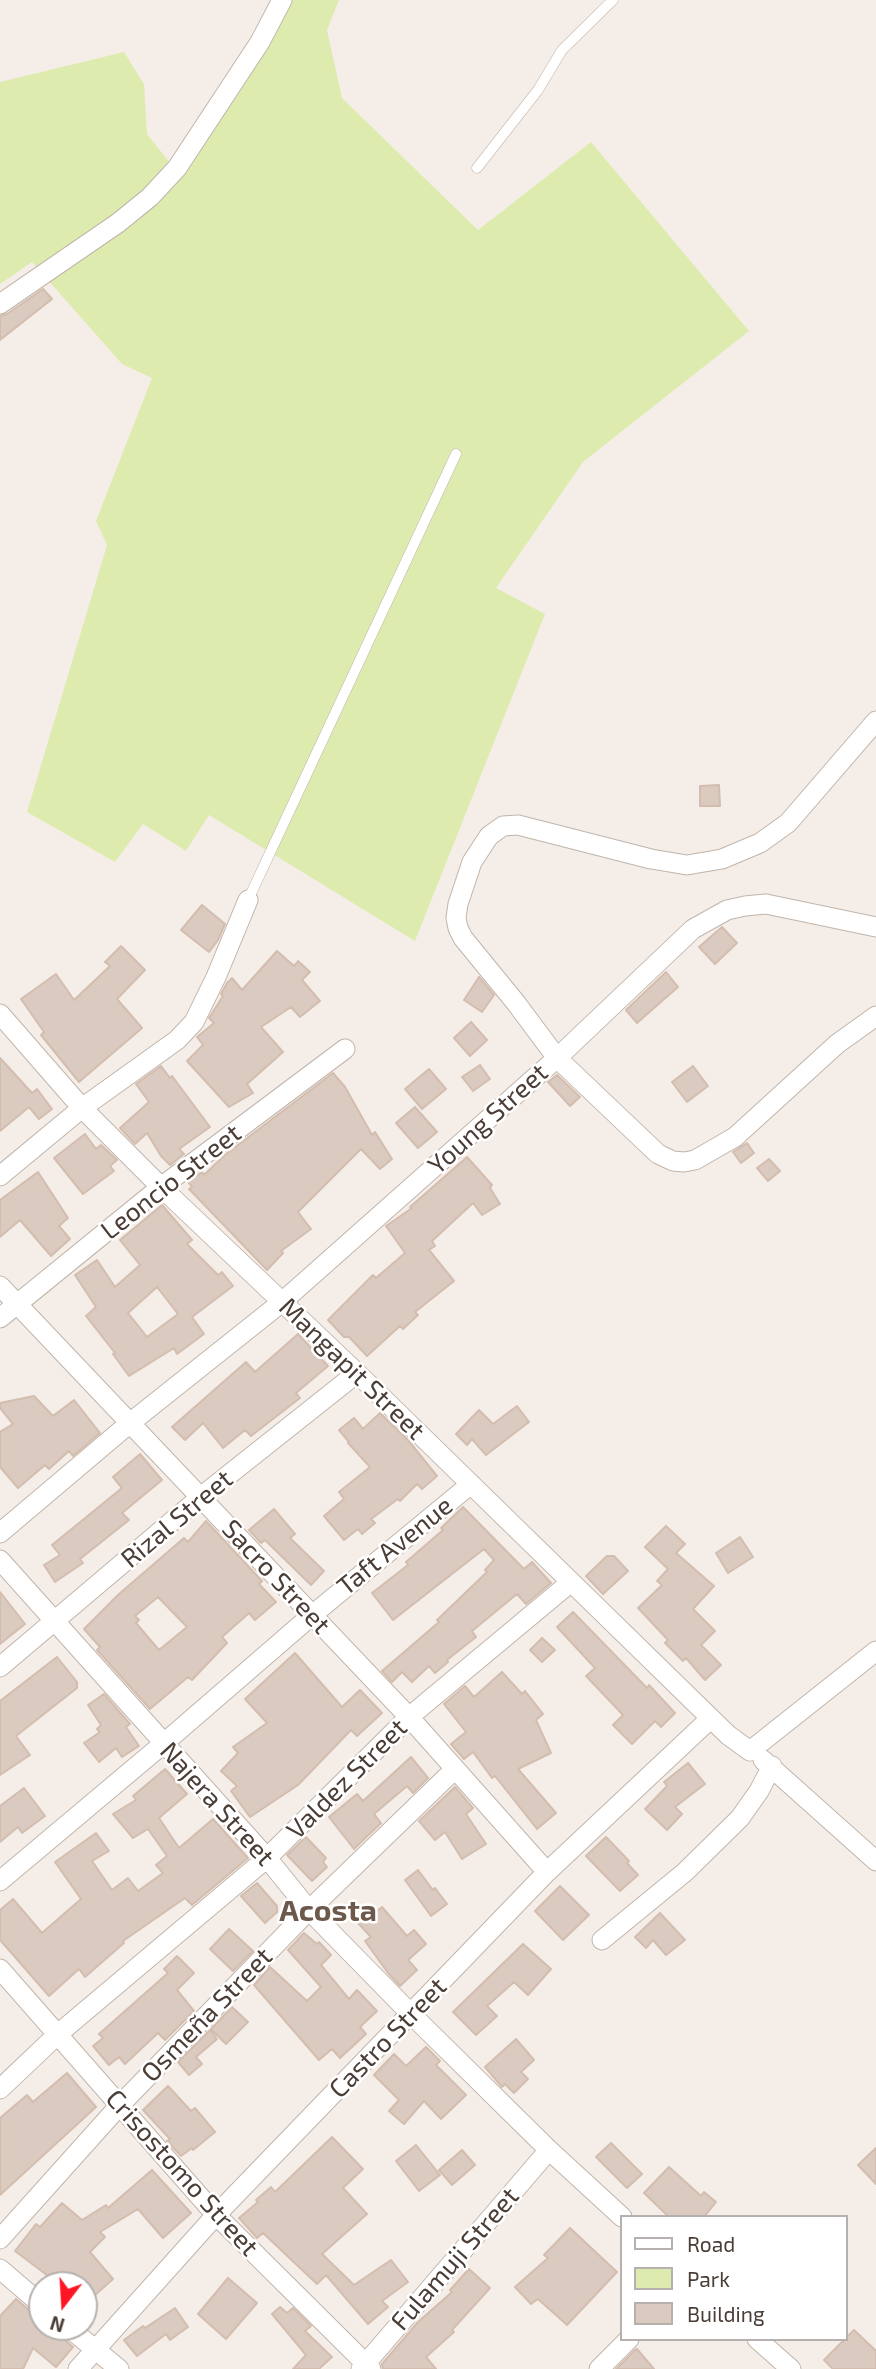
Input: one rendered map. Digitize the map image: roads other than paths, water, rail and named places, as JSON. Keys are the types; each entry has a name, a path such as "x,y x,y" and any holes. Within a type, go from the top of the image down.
{"street":[{"path":"0,304 118,223 150,197 177,168 261,42 282,0"},
{"name":"Young Street","path":"0,1533 130,1423 282,1301 557,1058 458,928 458,904 472,862 489,836 503,826 518,825 651,859 687,865 722,859 760,843 788,823 876,721"},
{"path":"0,1176 82,1108 177,1040 194,1022 248,900"},
{"path":"876,927 766,904 727,910 693,929 557,1058 658,1154 673,1161 684,1162 695,1160 735,1137 837,1044 876,1016"},
{"name":"Mangapit Street","path":"2,1020 82,1108 161,1187 357,1373 710,1719 772,1766 818,1812 876,1861"},
{"name":"Leoncio Street","path":"0,1318 161,1187 345,1049"},
{"name":"Sacro Street","path":"0,1286 409,1717 547,1872"},
{"name":"Rizal Street","path":"0,1667 202,1496 357,1373"},
{"name":"Taft Avenue","path":"0,1881 311,1616 471,1485"},
{"name":"Najera Street","path":"0,1560 267,1858 310,1910 549,2150 620,2215"},
{"name":"Valdez Street","path":"0,2089 58,2034 267,1858 409,1717 571,1582"},
{"path":"750,1751 876,1651"},
{"name":"Castro Street","path":"78,2369 216,2215 547,1872 710,1719"},
{"path":"602,1940 685,1872 740,1818 760,1791 772,1766"},
{"name":"Osmeña Street","path":"0,2239 120,2105 310,1910 454,1770"},
{"name":"Crisostomo Street","path":"0,1969 216,2215 366,2367"},
{"name":"Fulamuji Street","path":"366,2367 549,2150"},
{"path":"0,2269 28,2293"},
{"path":"84,2341 119,2369"},
{"path":"599,2369 627,2341"},
{"path":"759,2341 791,2369"}],"lane":[{"path":"477,168 538,90 562,50 613,0"},
{"path":"248,900 456,453"}],"district":[{"name":"Acosta","path":"328,1911"}]}
